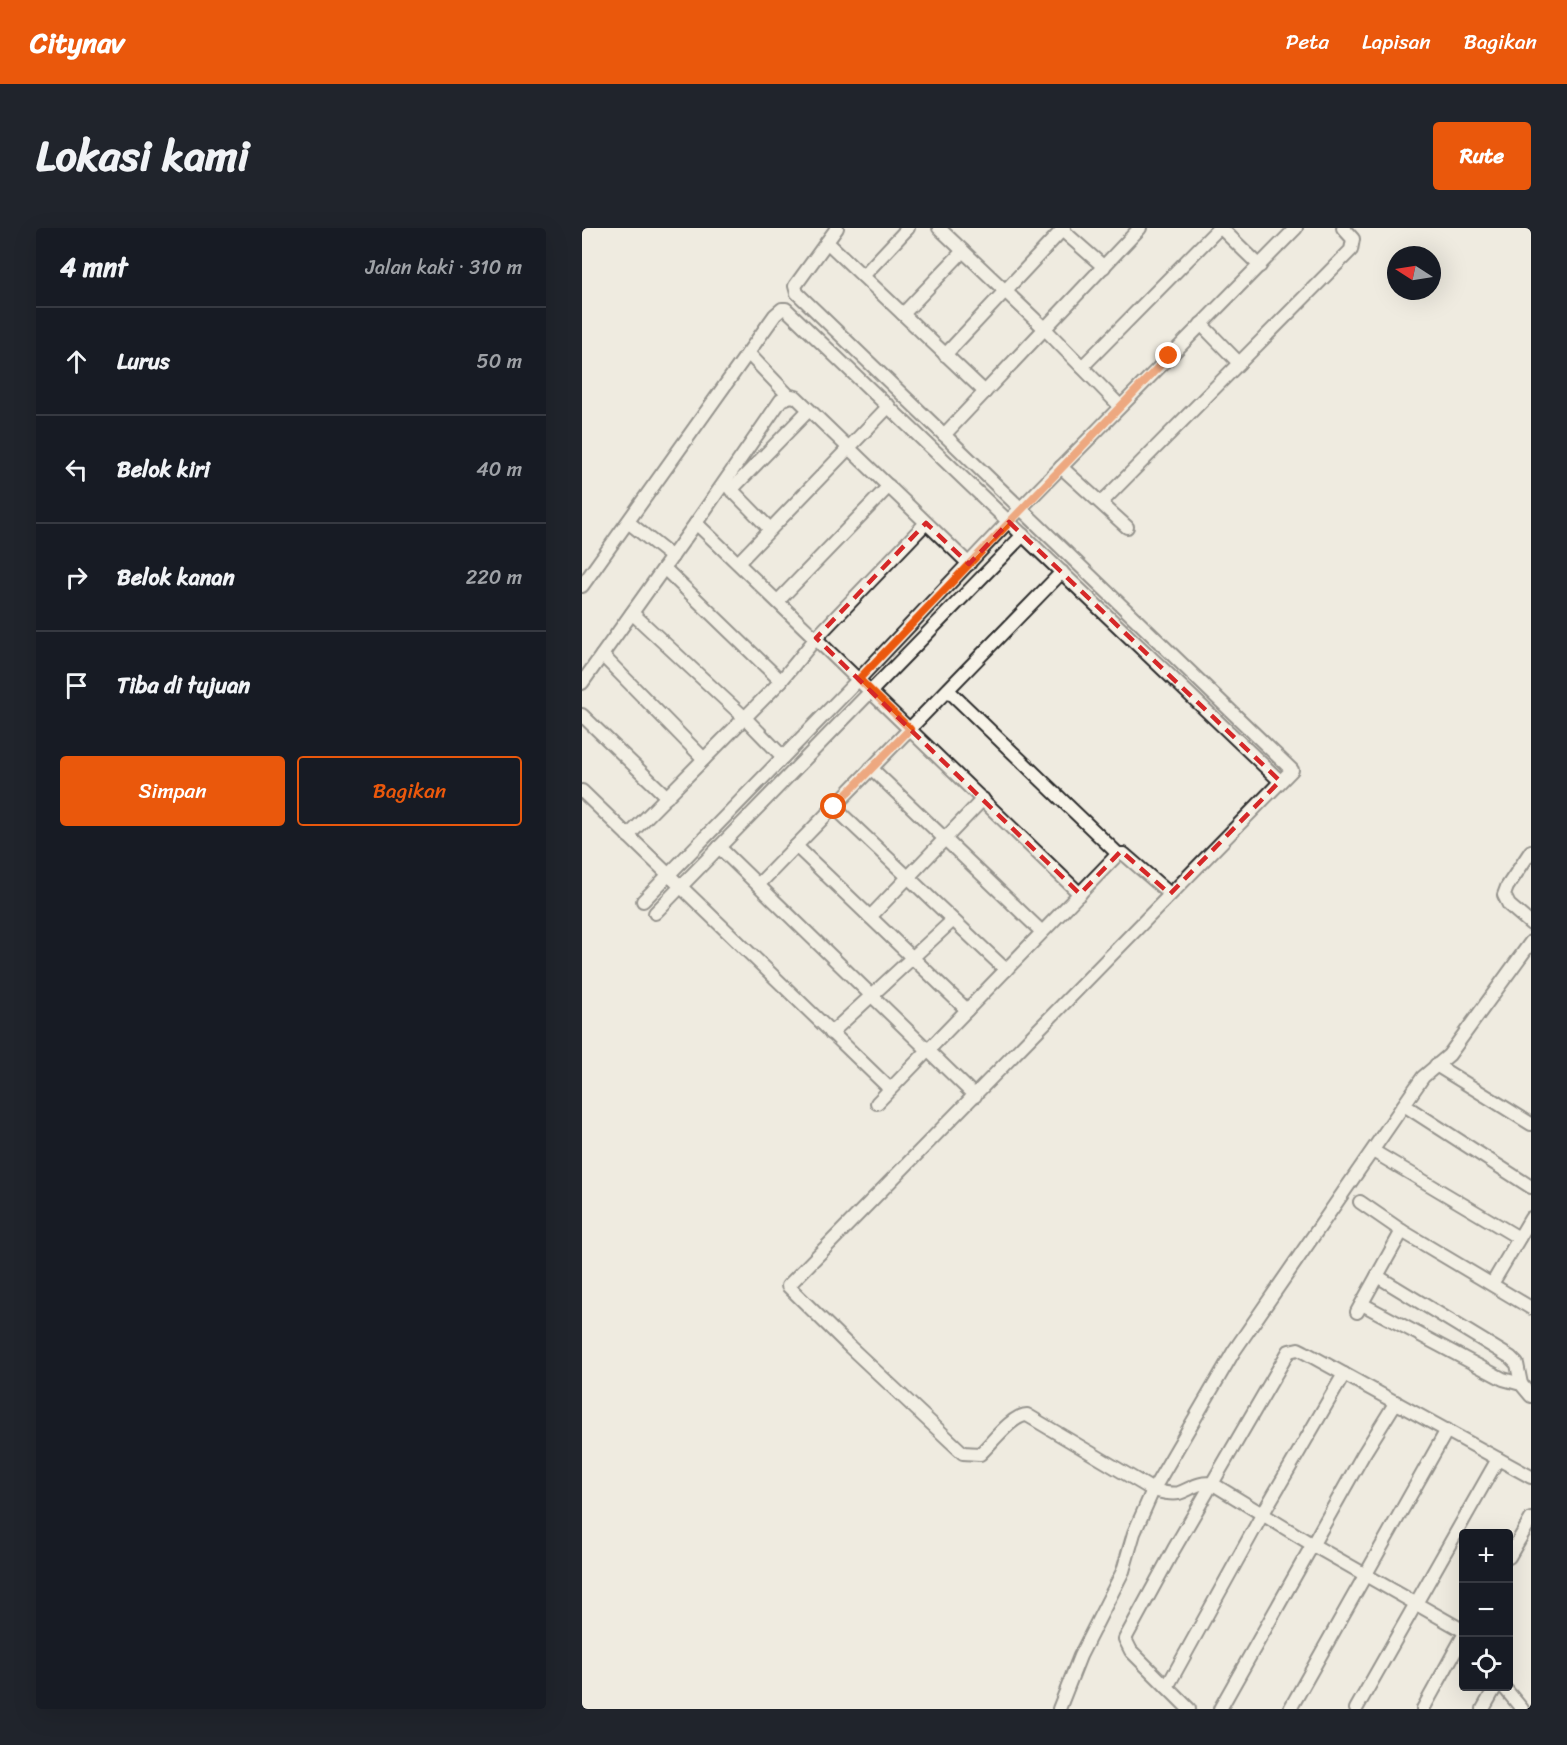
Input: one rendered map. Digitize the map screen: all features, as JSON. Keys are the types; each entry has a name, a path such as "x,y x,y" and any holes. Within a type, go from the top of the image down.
{"street":[{"path":"837,228 795,286 795,291 1293,770 788,1286 963,1453 980,1454 1014,1420 1027,1415 1153,1490 1171,1494 1198,1484 1213,1484 1459,1630"},
{"path":"863,276 908,228"},
{"path":"939,228 1044,328 1120,406"},
{"path":"945,435 1140,228"},
{"path":"1082,368 1220,228 1260,266"},
{"path":"643,901 1021,508 1296,228"},
{"path":"1101,503 1351,250 1353,239 1343,228"},
{"path":"945,355 1063,229 1104,267"},
{"path":"827,242 985,392"},
{"path":"903,314 963,251"},
{"path":"582,586 775,315 782,309 786,309 1280,781"},
{"path":"1201,324 1239,363"},
{"path":"748,353 789,396"},
{"path":"728,486 780,400 789,396 796,397 969,564"},
{"path":"738,563 889,406"},
{"path":"582,683 696,523 728,486 809,410"},
{"path":"1061,467 1127,527"},
{"path":"728,486 770,529"},
{"path":"778,602 888,486"},
{"path":"628,522 672,557"},
{"path":"696,523 1080,894"},
{"path":"628,837 781,681 816,638 926,523"},
{"path":"655,913 1023,535"},
{"path":"664,568 781,681"},
{"path":"759,884 1062,572"},
{"path":"632,613 783,757"},
{"path":"602,655 704,759"},
{"path":"948,690 1118,855"},
{"path":"582,715 667,797"},
{"path":"871,768 1042,932"},
{"path":"582,791 891,1089"},
{"path":"870,917 983,799"},
{"path":"834,807 1006,970"},
{"path":"796,846 967,1010"},
{"path":"719,847 975,1096"},
{"path":"1531,851 1504,895 1509,904 1531,924"},
{"path":"877,1104 1118,855 1124,854 1170,894"},
{"path":"831,1033 952,921"},
{"path":"1059,1709 1080,1656 1123,1571 1134,1533 1153,1490 1234,1351 1423,1077 1449,1055 1531,942"},
{"path":"1436,1065 1531,1124"},
{"path":"1404,1105 1531,1187"},
{"path":"1373,1151 1519,1238"},
{"path":"1360,1202 1402,1231 1531,1308"},
{"path":"1492,1284 1531,1218"},
{"path":"1402,1231 1359,1308 1503,1378 1521,1384"},
{"path":"1377,1276 1510,1357 1517,1364 1521,1384 1531,1396"},
{"path":"1189,1709 1131,1651 1125,1639 1174,1549 1290,1351 1298,1349 1531,1477"},
{"path":"1167,1687 1262,1515 1344,1374"},
{"path":"1220,1709 1396,1402"},
{"path":"1290,1709 1447,1430"},
{"path":"1356,1709 1498,1458"},
{"path":"1513,1550 1531,1519"},
{"path":"1423,1709 1462,1637"},
{"path":"1483,1709 1493,1691"},
{"path":"1507,1691 1522,1709"}],"highlighted area":[{"path":"1009,522 1280,781 1170,894 1121,851 1080,894 816,638 926,523 969,564"}],"route":[{"path":"834,807 910,729 859,679 1169,356"}]}
